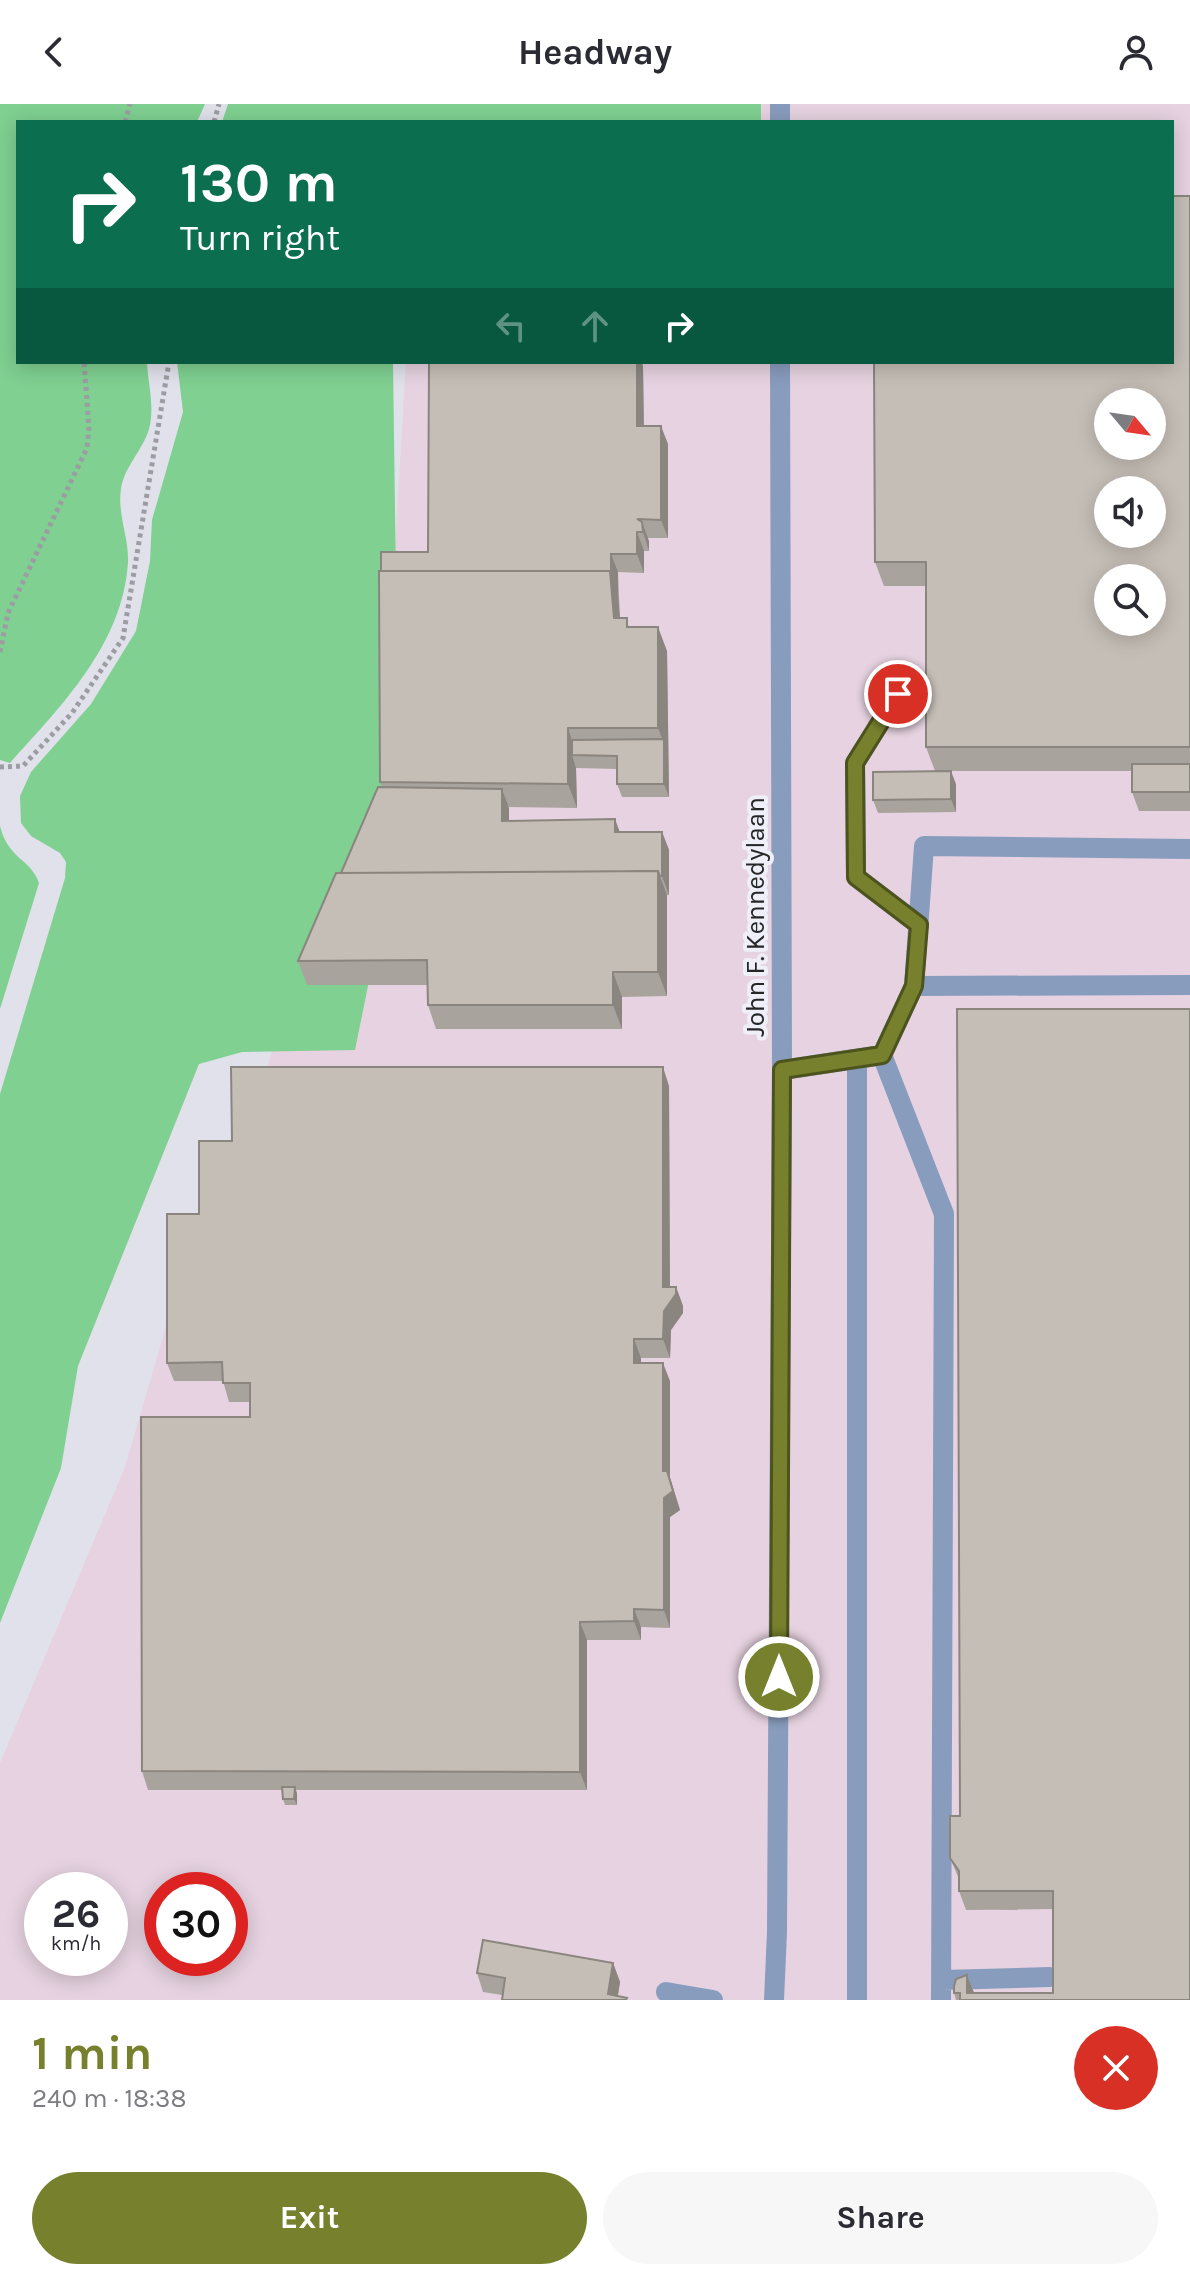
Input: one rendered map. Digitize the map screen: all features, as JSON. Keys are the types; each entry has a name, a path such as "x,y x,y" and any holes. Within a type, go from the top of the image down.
{"street":[{"name":"John F. Kennedylaan","path":"774,2000 777,1932 782,1070 780,364"},
{"path":"898,694 855,763 856,877 919,925"},
{"path":"1050,1977 941,1990 944,1214 882,1055 914,986 924,846 1190,849"},
{"path":"914,986 1190,985"},
{"path":"782,1070 882,1055"},
{"path":"857,1059 857,2000"},
{"path":"666,1992 713,2000"}],"path":[{"path":"0,652 8,613 87,448 89,429 84,364"},
{"path":"0,767 23,766 72,713 123,638 169,364"}],"shaded area":[{"path":"762,104 1190,104 1190,2000 0,2000 0,1763 125,1467 189,1248 250,1136 282,1012 379,819 406,364 1174,364 1174,120 761,120"}],"green space":[{"path":"0,104 205,104 198,120 16,120 16,364 147,364 151,412 146,437 126,473 121,489 128,562 124,592 115,620 87,672 69,696 10,763 0,760"},
{"path":"228,104 761,104 761,120 223,120"},
{"path":"177,364 393,364 396,583 384,907 355,1050 242,1052 199,1064 78,1366 61,1468 0,1623 0,1094 65,878 66,862 60,853 31,836 21,823 20,796 31,772 91,704 136,631 150,561 152,520 183,412"},
{"path":"0,826 8,845 31,869 39,883 0,1009"}],"building":[{"path":"1174,196 1190,196 1190,747 926,747 926,562 875,562 874,364 1174,364"},
{"path":"429,364 637,364 637,426 661,426 661,520 637,519 642,522 643,532 637,532 637,554 611,554 611,577 610,571 381,571 381,552 428,552"},
{"path":"379,571 610,571 614,618 627,618 627,627 658,627 658,728 568,728 568,784 380,782"},
{"path":"664,739 664,784 617,784 617,756 572,755 572,740"},
{"path":"1132,764 1190,764 1190,792 1132,792"},
{"path":"951,771 951,799 873,800 873,772"},
{"path":"378,787 502,789 502,821 615,819 615,832 662,832 662,876 658,871 341,873"},
{"path":"658,871 658,972 613,972 613,1005 428,1005 427,960 298,961 336,873"},
{"path":"957,1009 1190,1009 1190,2000 960,2000 960,1993 954,1993 956,1979 967,1975 967,1993 1053,1993 1053,1891 959,1891 959,1871 950,1858 950,1816 960,1816"},
{"path":"231,1067 663,1067 663,1287 676,1287 676,1294 664,1311 663,1339 634,1339 634,1363 663,1363 663,1471 667,1471 673,1491 664,1498 664,1610 634,1609 634,1621 580,1622 580,1772 142,1771 141,1417 250,1417 250,1383 223,1383 222,1362 167,1363 167,1214 199,1214 199,1141 232,1141"},
{"path":"282,1787 295,1787 294,1799 283,1799"},
{"path":"483,1940 613,1963 608,1994 627,1998 502,2000 505,1978 477,1973"}],"route":[{"path":"779,1677 782,1070 882,1055 914,986 919,925 856,877 855,763 898,694"}]}
